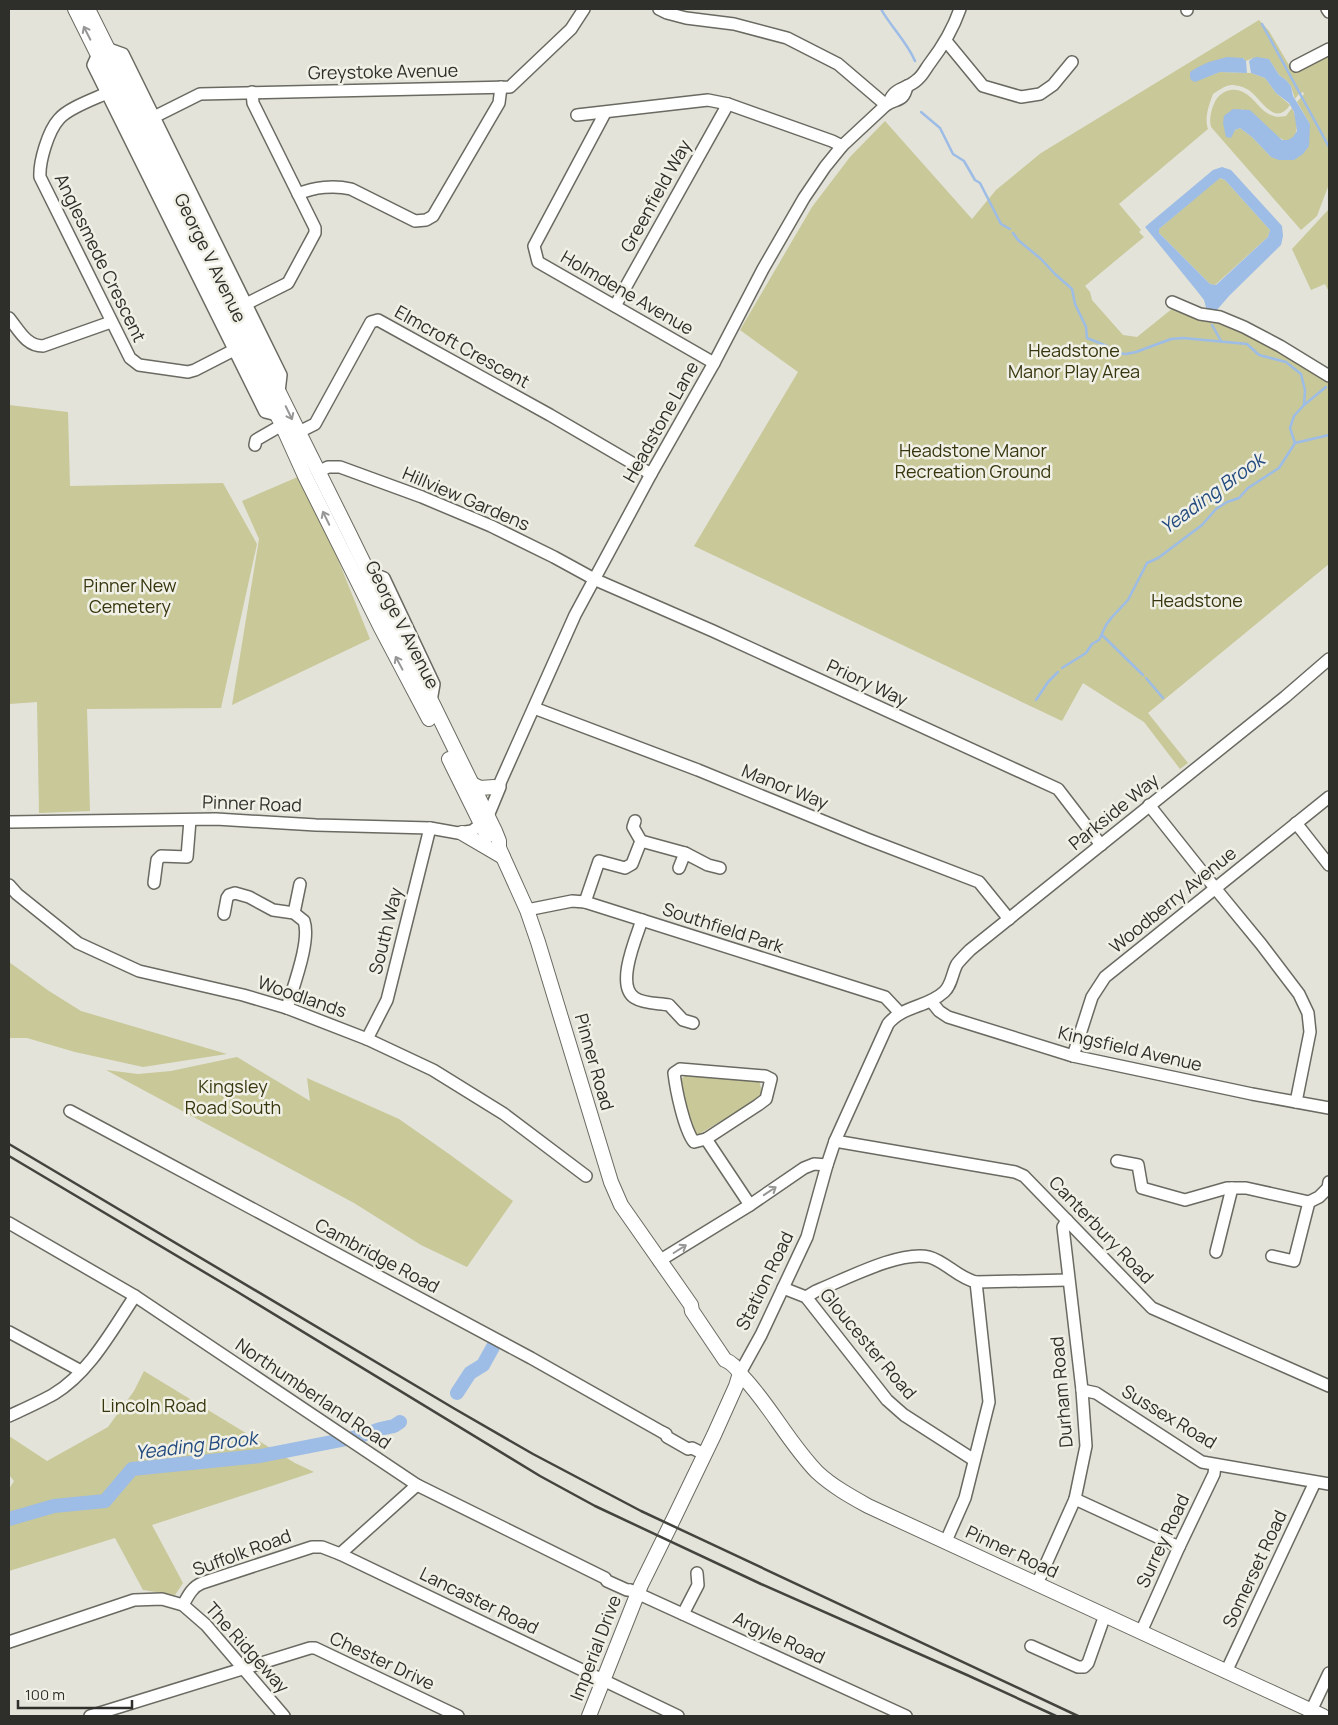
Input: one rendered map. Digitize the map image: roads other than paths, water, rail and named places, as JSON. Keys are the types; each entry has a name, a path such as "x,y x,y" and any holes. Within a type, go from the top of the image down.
{"main road":[{"name":"George V Avenue","path":"75,9 164,148 180,206 208,286 280,420 305,476 381,628 482,816"},
{"name":"George V Avenue","path":"88,9 133,134 180,206 215,252 278,392 472,784 482,816"},
{"path":"381,628 390,617"},
{"path":"472,784 482,788 497,785"},
{"name":"Pinner Road","path":"482,816 500,841 501,852 527,910 611,1182 621,1205 691,1305 692,1311 725,1360 736,1368 759,1394 802,1455 818,1472 839,1489 868,1506 1317,1714"},
{"path":"458,832 501,852"},
{"name":"Station Road","path":"634,1591 674,1518 698,1451 736,1386 736,1368"},
{"name":"Imperial Drive","path":"589,1716 634,1591"}],"street":[{"name":"Greystoke Avenue","path":"154,117 200,94 510,87 571,29 584,9"},
{"path":"659,9 686,18 734,24 788,38 838,64 888,104"},
{"name":"Headstone Lane","path":"482,816 576,616 651,474 804,198 825,166 842,146 888,104 898,102 905,95 907,86 918,79 946,41 960,9"},
{"path":"946,41 983,86 1021,96 1040,94 1053,85 1072,62"},
{"path":"1296,66 1329,49"},
{"name":"George V Avenue","path":"278,392 282,375 246,304 215,252 164,148 154,117 122,54 103,52 93,65 107,93 133,134 208,286 234,350 265,412 280,420"},
{"path":"298,194 309,189 343,187 351,189 415,221 426,220 433,216 499,103 501,88"},
{"path":"246,304 288,283 315,233 315,228 253,103 252,92"},
{"name":"Anglesmede Crescent","path":"107,93 75,108 59,119 48,140 40,167 40,178 111,322 130,358 139,365 188,372 234,350"},
{"path":"577,115 708,100 728,104 842,146"},
{"name":"Greenfield Way","path":"615,306 728,104"},
{"name":"Holmdene Avenue","path":"605,113 534,246 538,262 714,363"},
{"path":"1172,302 1200,314 1220,317 1244,327 1280,346 1329,376"},
{"path":"9,318 27,341 35,346 43,346 111,322"},
{"name":"Elmcroft Crescent","path":"299,432 315,424 371,322 378,320 651,474"},
{"path":"254,445 256,440 280,420"},
{"name":"Hillview Gardens","path":"318,472 328,468 340,467 422,497 491,526 596,580"},
{"name":"George V Avenue","path":"368,572 384,578 434,684 431,701"},
{"name":"Priory Way","path":"596,580 713,631 1058,789 1101,845"},
{"name":"Parkside Way","path":"931,1001 945,992 957,965 964,956 1285,697 1329,659"},
{"name":"Manor Way","path":"534,708 698,770 978,882 1009,919"},
{"name":"Woodberry Avenue","path":"1073,1056 1092,997 1105,977 1329,797"},
{"path":"1149,806 1267,951 1299,994 1308,1013 1310,1032 1296,1102"},
{"path":"458,832 457,828 470,824 482,816"},
{"name":"Pinner Road","path":"9,822 216,819 316,825 430,828 458,832"},
{"path":"154,883 157,860 160,856 187,857 190,820"},
{"path":"635,821 633,827 641,841 685,853 708,865 720,868"},
{"path":"1296,824 1329,865"},
{"name":"South Way","path":"367,1039 387,1000 430,828"},
{"path":"585,902 599,861 625,868 632,864 641,841"},
{"path":"679,868 685,853"},
{"path":"294,913 300,884"},
{"name":"Woodlands","path":"9,885 17,894 78,943 139,971 243,995 287,1008 367,1039 433,1070 579,1164 586,1176"},
{"path":"224,914 227,898 235,893 249,897 273,910 294,913 304,921 305,937 302,955 287,1008"},
{"name":"Southfield Park","path":"527,910 572,901 585,902 885,997 900,1014"},
{"path":"642,920 626,972 628,988 632,997 641,1001 669,1005 683,1020 693,1023"},
{"name":"Kingsfield Avenue","path":"931,1001 939,1011 948,1017 1073,1056 1329,1108"},
{"name":"Station Road","path":"736,1368 783,1288 811,1228 826,1165 835,1141 888,1024 900,1014 931,1001"},
{"path":"680,1069 764,1076 771,1079 766,1099 706,1139 694,1142 688,1135 674,1073 680,1069"},
{"name":"Cambridge Road","path":"70,1111 526,1355 666,1434 667,1438 688,1449 698,1451"},
{"path":"706,1139 750,1205"},
{"name":"Canterbury Road","path":"835,1141 1015,1172 1024,1176 1152,1308 1329,1386"},
{"path":"1116,1160 1138,1166 1142,1188 1185,1200 1232,1188 1246,1188 1309,1202 1319,1197 1328,1188 1329,1182"},
{"path":"659,1261 750,1205 804,1168 814,1164 826,1165"},
{"path":"1216,1252 1232,1188"},
{"path":"1272,1256 1294,1262 1309,1202"},
{"name":"Durham Road","path":"1036,1584 1076,1499 1086,1446 1082,1390 1063,1227 1067,1220"},
{"name":"Northumberland Road","path":"9,1223 135,1296 417,1484 634,1591"},
{"path":"806,1296 816,1290 887,1262 919,1256 931,1258 968,1280 976,1282 1068,1280"},
{"path":"946,1541 965,1498 989,1402 976,1282"},
{"name":"Gloucester Road","path":"783,1288 806,1296 887,1400 904,1415 974,1460"},
{"path":"9,1416 55,1393 81,1371 94,1356 135,1296"},
{"path":"9,1332 81,1371"},
{"name":"Sussex Road","path":"1082,1390 1096,1393 1202,1462 1329,1484"},
{"name":"Surrey Road","path":"1141,1632 1214,1474 1214,1465"},
{"name":"Somerset Road","path":"1226,1672 1315,1482"},
{"path":"340,1554 417,1484"},
{"path":"1076,1499 1179,1547"},
{"name":"Suffolk Road","path":"183,1605 195,1586 312,1547 322,1547 340,1554"},
{"name":"Lancaster Road","path":"340,1554 678,1716"},
{"path":"683,1614 698,1585 697,1573"},
{"name":"Argyle Road","path":"634,1591 906,1716"},
{"path":"9,1642 134,1600 162,1599 183,1605"},
{"name":"The Ridgeway","path":"183,1605 206,1625 284,1716"},
{"path":"1031,1646 1078,1667 1084,1666 1088,1663 1105,1616"},
{"name":"Chester Drive","path":"90,1716 310,1648 315,1648 458,1716"},
{"path":"1317,1714 1329,1673"}],"water":[{"path":"1227,57 1243,58 1246,61 1247,73 1220,72 1195,82 1191,80 1190,72 1209,62"},
{"path":"1257,57 1269,59 1279,75 1291,86 1293,96 1310,124 1309,146 1303,154 1294,160 1279,160 1271,157 1252,137 1240,128 1235,130 1231,138 1226,137 1223,123 1224,116 1233,109 1250,110 1282,140 1288,140 1293,137 1297,131 1294,112 1289,103 1276,93 1265,78 1251,73 1249,61"},
{"path":"1222,167 1231,170 1282,226 1283,236 1281,245 1216,311 1207,311 1204,300 1145,227 1213,170","holes":["1220,178 1225,180 1270,230 1268,237 1216,285 1210,284 1159,233 1159,229"]}],"waterway":[{"name":"Yeading Brook","path":"881,9 908,47 915,61"},
{"path":"1262,24 1329,147"},
{"name":"Yeading Brook","path":"921,112 940,128 953,154 964,161 975,180 980,183 1001,224 1010,229"},
{"name":"Yeading Brook","path":"1013,233 1018,240 1072,289 1075,304 1086,327 1087,338 1107,346 1114,353 1126,354 1136,352 1171,339 1183,338 1247,344 1259,355 1286,362 1301,374 1305,390 1304,405 1294,416 1290,428 1295,443 1279,468 1248,488 1239,498 1227,502 1216,509 1202,525 1158,558 1147,563 1128,600 1106,625 1099,640 1092,644 1086,653 1062,668"},
{"name":"Yeading Brook","path":"1212,325 1221,341"},
{"path":"1304,405 1326,387"},
{"path":"1295,443 1329,435"},
{"path":"1102,635 1143,675"},
{"name":"Yeading Brook","path":"1036,700 1048,682 1058,672"},
{"path":"1146,678 1163,698"},
{"name":"Yeading Brook","path":"457,1393 470,1373 483,1365 493,1347"},
{"name":"Yeading Brook","path":"9,1519 54,1506 105,1501 132,1469 260,1456 357,1437 394,1426 400,1422"}],"railway":[{"path":"9,1144 533,1454 641,1511 1078,1716"},
{"path":"9,1156 236,1291 540,1476 595,1506 761,1584 1056,1716"}],"park label":[{"name":"Headstone Manor Play Area","path":"1074,361"},
{"name":"Headstone Manor Recreation Ground","path":"973,461"},
{"name":"Pinner New Cemetery","path":"130,596"},
{"name":"Headstone","path":"1197,601"},
{"name":"Kingsley Road South","path":"233,1097"},
{"name":"Lincoln Road","path":"154,1406"}]}
